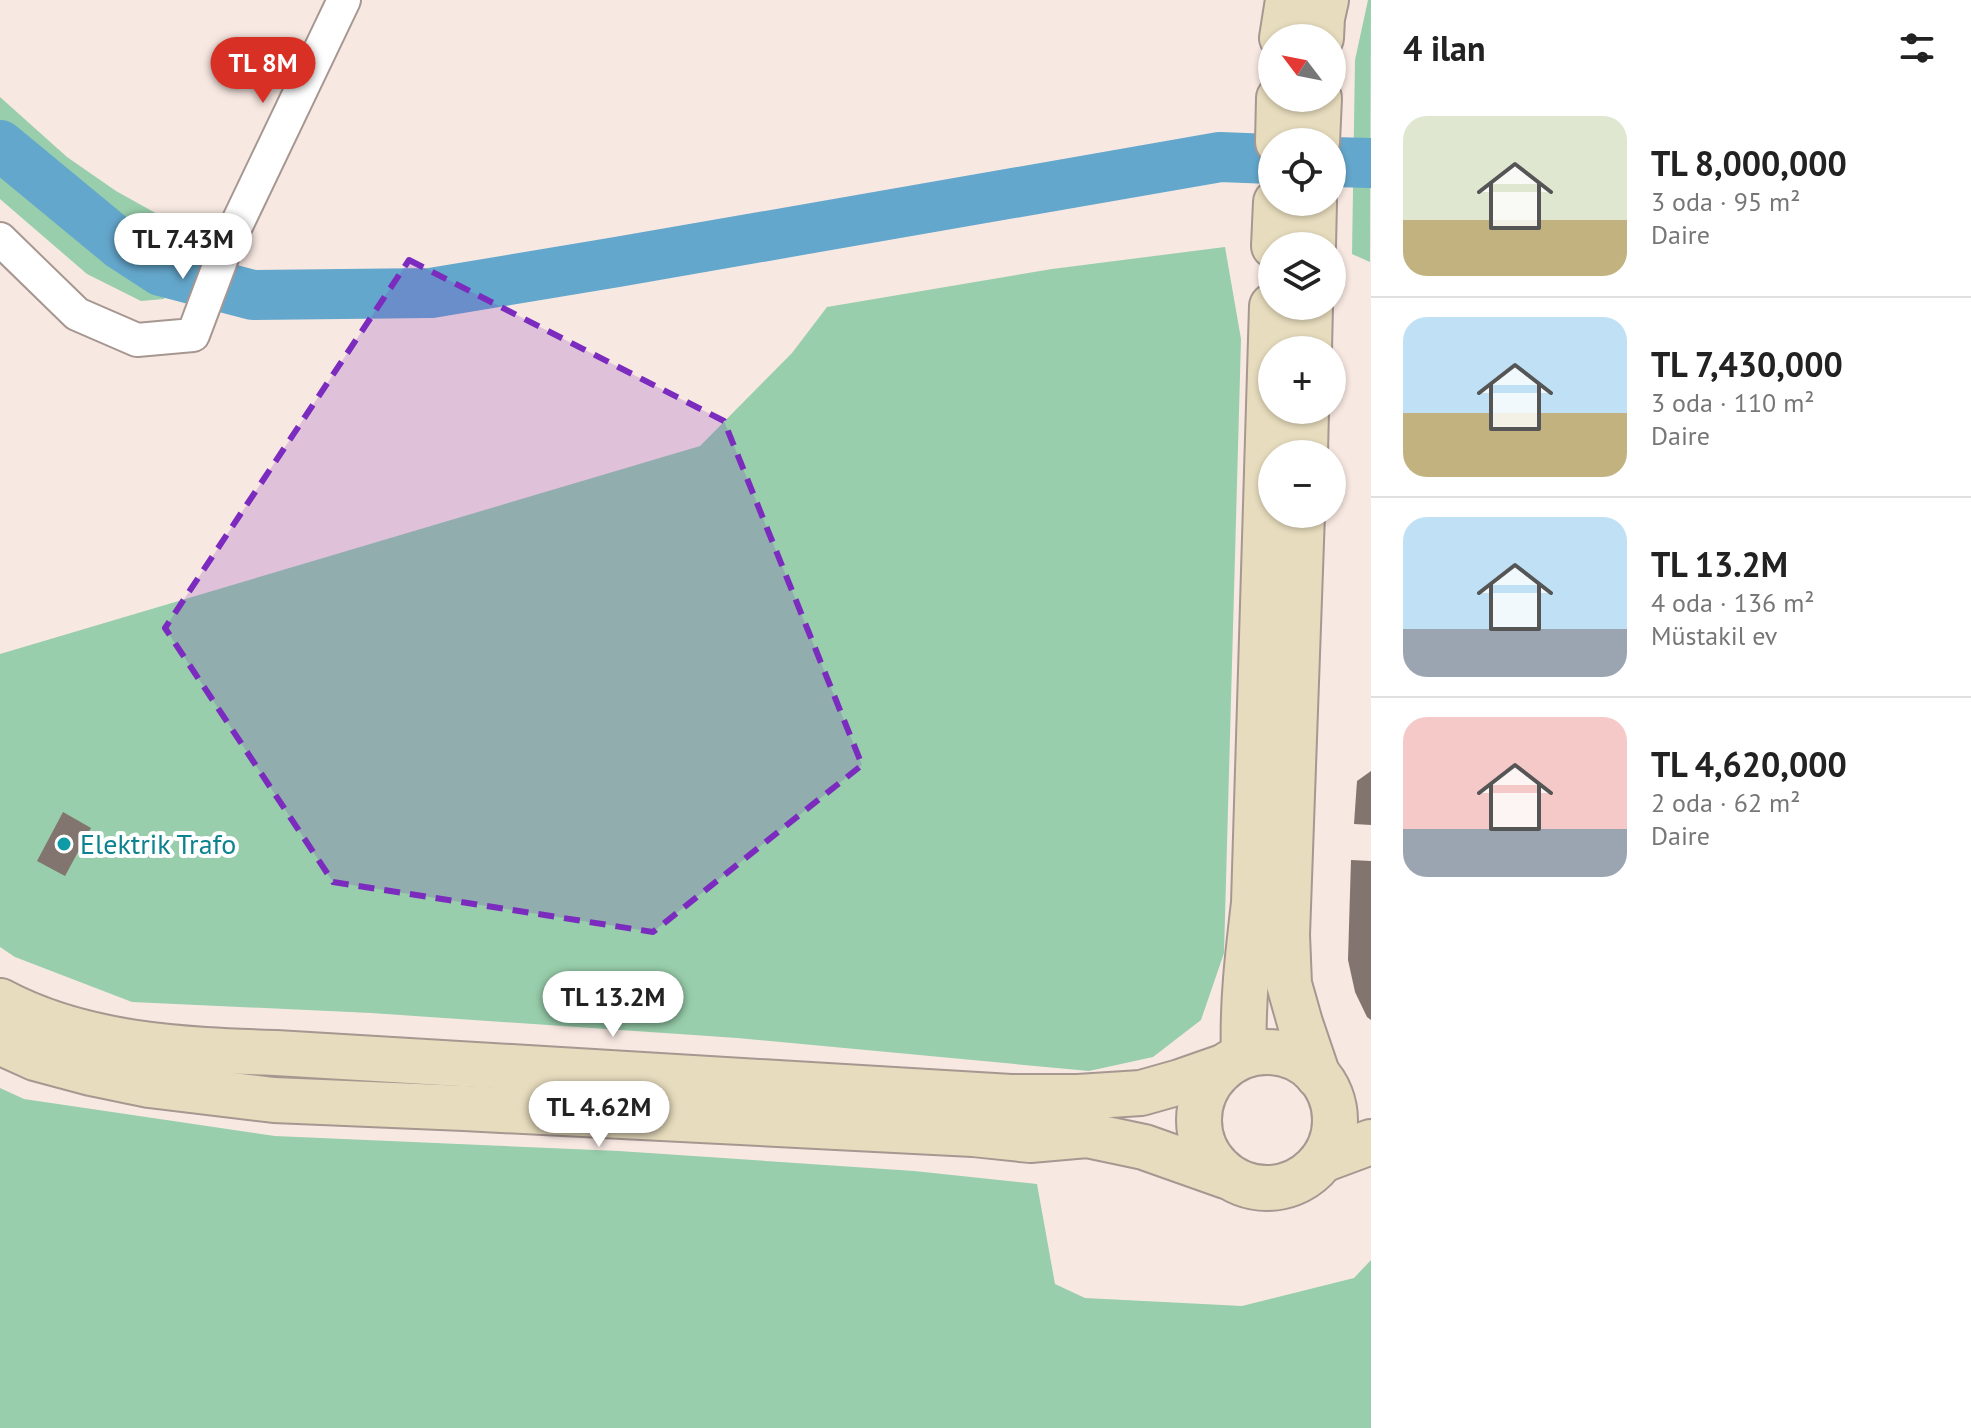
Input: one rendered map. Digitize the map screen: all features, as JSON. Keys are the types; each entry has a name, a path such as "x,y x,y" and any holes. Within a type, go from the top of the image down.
{"main road":[{"path":"1284,24 1288,0"},
{"path":"1322,24 1326,0"},
{"path":"1226,1176 1205,1150 1198,1126 1201,1100 1214,1077 1234,1061 1243,1026 1254,903 1272,320"},
{"path":"0,1042 35,1058 91,1073 149,1085 274,1100 973,1134 1030,1140 1087,1135 1144,1147 1261,1190 1296,1183 1316,1170 1325,1159 1336,1130 1336,1111 1300,1023 1289,984 1287,935 1302,528"},
{"path":"0,1001 60,1027 121,1040 193,1050 1011,1097 1141,1093 1234,1061 1274,1051 1303,1060 1323,1080 1371,1103"},
{"path":"1325,1159 1371,1142"}],"street":[{"path":"0,239 77,314 137,340 193,335 226,247 344,0"}],"highlighted area":[{"path":"409,260 724,421 862,765 653,932 333,882 165,628"}],"green space":[{"path":"1368,0 1371,0 1370,262 1352,254 1355,60"},
{"path":"0,97 67,157 116,191 195,235 187,257 164,257 91,211 0,130"},
{"path":"0,166 123,261 168,287 164,299 141,301 87,274 0,199"},
{"path":"1225,247 1241,339 1224,953 1201,1020 1153,1057 1089,1071 737,1038 371,1013 132,1002 15,957 0,947 0,654 700,446 792,353 827,307 1052,269"},
{"path":"0,1088 24,1099 275,1136 619,1151 914,1171 1037,1184 1055,1284 1085,1298 1242,1306 1354,1278 1371,1260 1371,1428 0,1428"}],"building":[{"path":"1371,771 1371,825 1354,824 1357,781"},
{"name":"Elektrik Trafo","path":"63,812 91,828 65,876 37,861"},
{"path":"1351,860 1371,861 1371,1020 1355,992 1348,960"}],"waterway":[{"path":"0,145 121,245 161,271 253,295 431,293 1220,157 1258,158"},
{"path":"1346,162 1371,163"}],"place":[{"name":"Elektrik Trafo","path":"64,844"}]}
